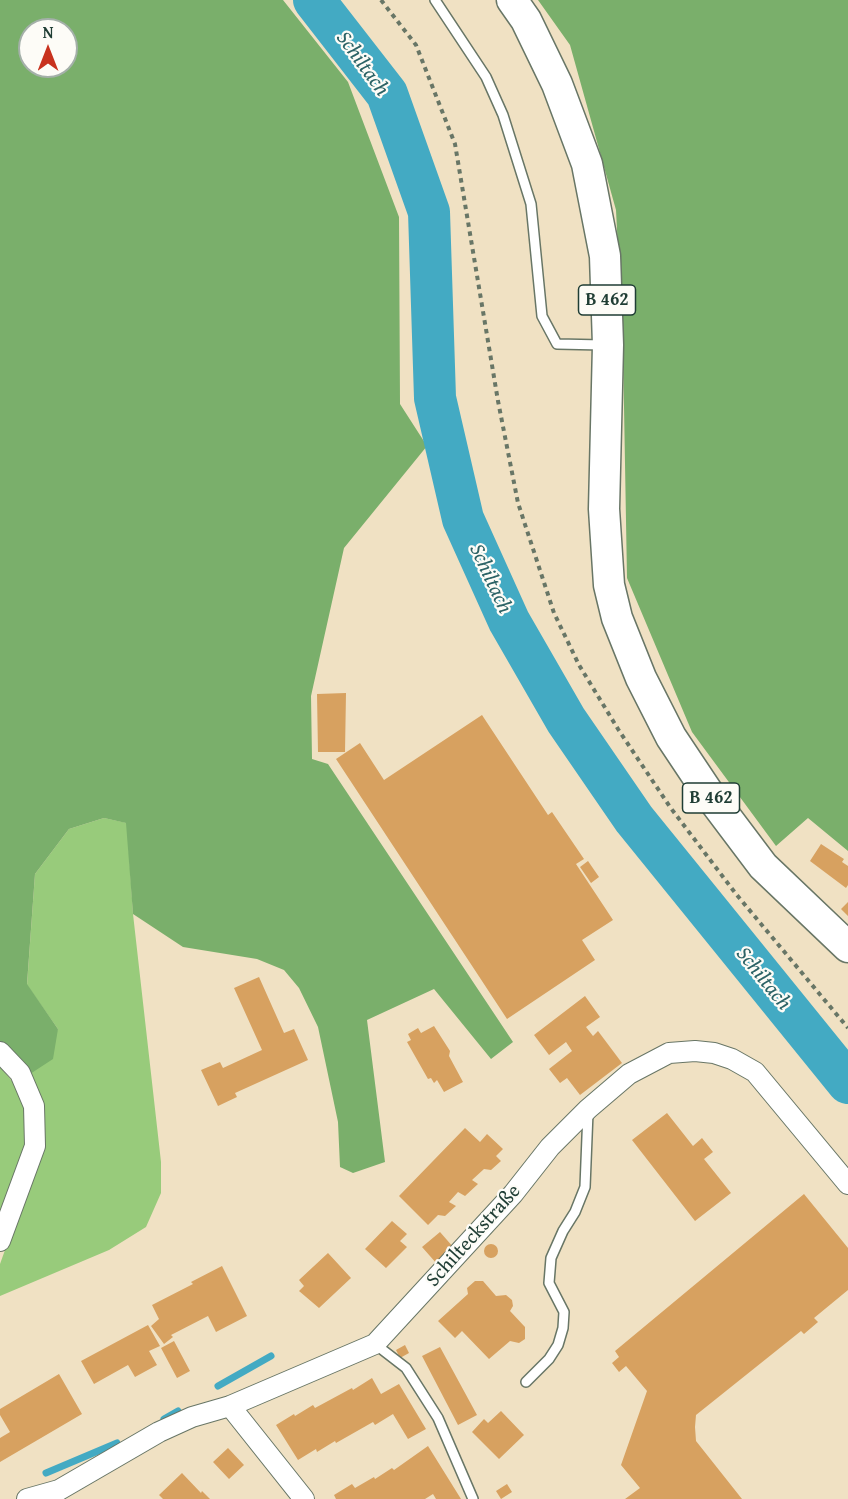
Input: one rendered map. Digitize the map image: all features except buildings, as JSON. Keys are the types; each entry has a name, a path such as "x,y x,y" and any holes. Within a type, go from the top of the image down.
{"main road":[{"name":"B 462","path":"512,0 526,20 556,84 586,164 605,256 609,345 604,509 609,585 616,618 641,678 671,737 711,797 763,867 848,947"}],"street":[{"path":"0,1052 20,1073 34,1106 35,1146 0,1241"},
{"name":"Schilteckstraße","path":"27,1499 62,1495 159,1432 192,1417 230,1406 375,1344 513,1194 550,1148 588,1109 629,1074 669,1053 714,1053 732,1059 755,1072 848,1184"},
{"path":"230,1406 304,1499"}],"lane":[{"path":"435,0 486,77 503,115 531,204 542,316 557,344 609,345"},
{"path":"526,1382 554,1352 563,1328 564,1312 549,1283 550,1258 575,1212 585,1187 588,1109"},
{"path":"375,1344 406,1368 438,1418 473,1499"}],"path":[{"path":"381,0 416,45 456,144 498,401 516,492 554,613 579,665 670,807 736,894 848,1028"}],"green space":[{"path":"0,0 283,0 348,82 399,217 400,404 427,446 344,548 311,696 312,759 328,764 513,1042 491,1059 434,989 367,1020 385,1162 353,1173 340,1167 338,1122 318,1027 299,988 284,970 257,959 183,947 133,914 126,823 104,818 69,829 35,874 27,984 58,1029 53,1059 30,1074 0,1047"},
{"path":"538,0 848,0 848,851 808,818 776,846 692,732 627,578 623,349 616,210 570,45"},
{"path":"104,818 127,823 133,914 161,1162 161,1193 146,1227 109,1250 0,1296 0,1264 37,1161 30,1074 58,1029 27,985 35,874 69,829"},
{"path":"0,1067 22,1097 27,1127 22,1162 0,1228"}],"waterway":[{"name":"Schiltach","path":"314,0 387,94 429,212 435,398 463,519 509,621 566,720 634,819 848,1083"},
{"path":"218,1386 271,1356"},
{"path":"164,1419 178,1411"},
{"path":"46,1473 117,1443"}]}
